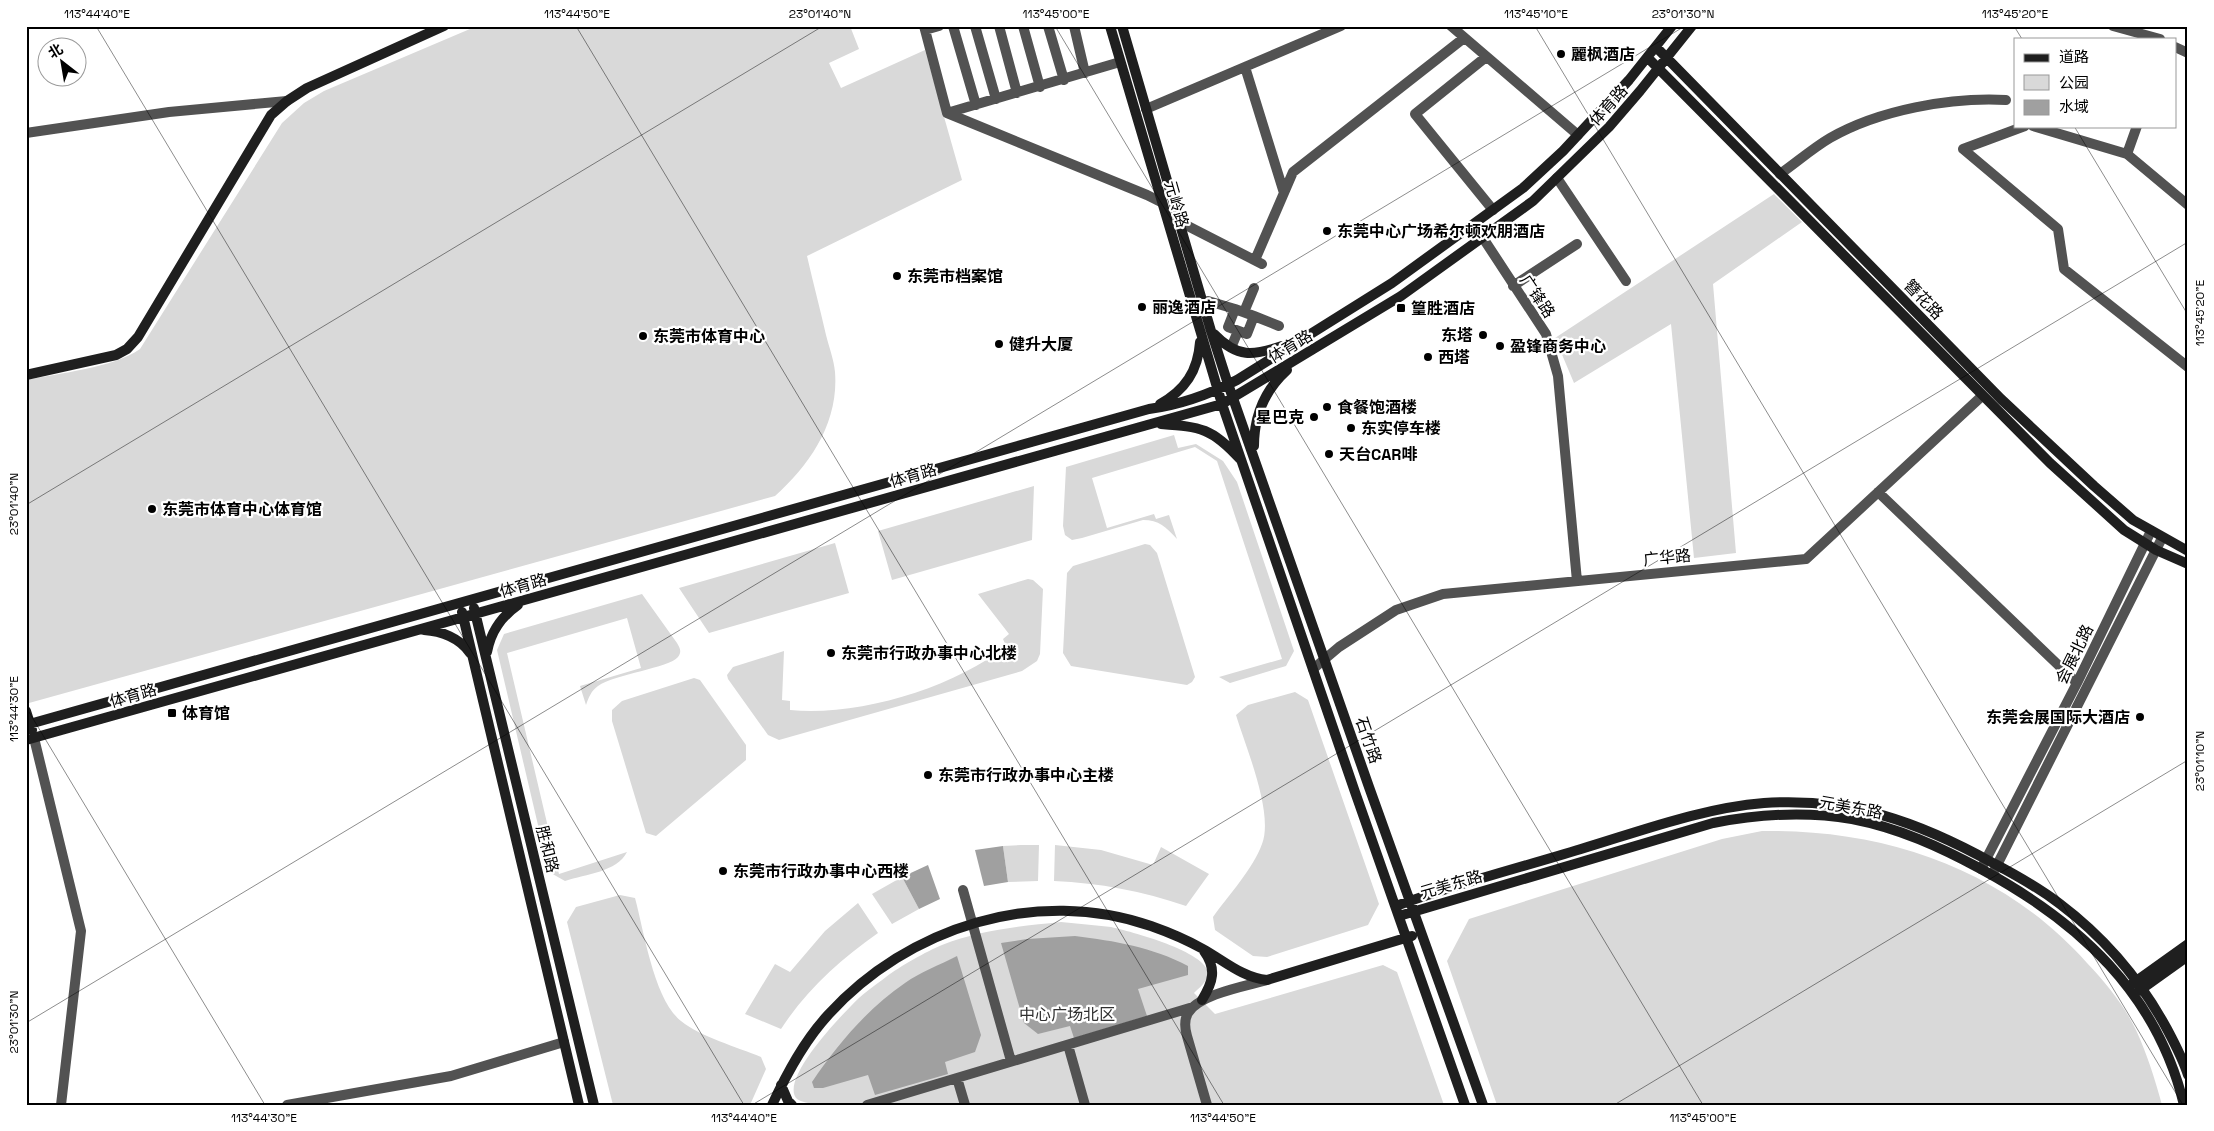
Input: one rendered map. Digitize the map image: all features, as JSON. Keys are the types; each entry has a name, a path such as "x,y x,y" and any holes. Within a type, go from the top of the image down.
{"street":[{"path":"26,375 116,355 127,348 138,337 271,115 287,101 307,88 444,26"},
{"path":"939,26 924,28 947,113"},
{"path":"953,26 976,105"},
{"path":"975,26 996,99"},
{"path":"999,26 1017,93"},
{"path":"1023,26 1040,87"},
{"path":"1048,26 1064,80"},
{"path":"1074,26 1085,73"},
{"name":"元岭路","path":"1110,26 1217,389"},
{"name":"元岭路","path":"1122,26 1178,221 1228,384"},
{"path":"1146,109 1341,26"},
{"path":"1451,26 1578,135"},
{"name":"体育路","path":"28,725 1149,410 1163,408 1217,389 1392,283 1523,188 1578,135 1648,58 1672,26"},
{"name":"体育路","path":"30,739 1222,404 1401,296 1533,200 1609,127 1692,26"},
{"path":"2113,26 2156,38"},
{"path":"1178,221 1258,262 1293,172 1464,38"},
{"name":"簪花路","path":"1656,47 2001,399 2133,520 2188,552"},
{"path":"2176,47 2188,53"},
{"path":"1486,57 1415,114 1493,210"},
{"name":"簪花路","path":"1648,58 1982,396 2084,494 2124,530 2156,550 2188,564"},
{"path":"947,113 1120,62"},
{"path":"1246,67 1284,193"},
{"path":"1780,174 1830,138 1871,119 1919,107 1976,98 2006,100"},
{"path":"26,133 169,112 287,101"},
{"path":"947,113 1161,202"},
{"path":"2020,128 1963,149 2058,229 2064,269 2188,367"},
{"path":"2040,128 2128,154 2188,205"},
{"path":"2128,154 2136,128"},
{"path":"1557,178 1626,281"},
{"name":"广锋路","path":"1483,238 1546,334 1558,376 1577,581"},
{"path":"1513,286 1576,244"},
{"path":"1244,312 1247,334 1228,327 1244,312 1254,288"},
{"path":"1208,300 1279,326"},
{"path":"1211,331 1232,350 1246,354 1266,351 1297,342"},
{"path":"1233,343 1238,331"},
{"path":"1149,410 1172,397 1187,383 1196,368 1199,356 1200,334"},
{"path":"1254,457 1254,429 1258,411 1267,394 1282,375 1305,355"},
{"name":"石竹路","path":"1228,384 1234,396 1411,906 1483,1105"},
{"name":"石竹路","path":"1217,389 1465,1105"},
{"name":"广华路","path":"1313,669 1326,660 1339,647 1396,610 1414,602 1443,594 1806,559 1982,396"},
{"path":"1152,423 1204,429 1219,437 1243,463"},
{"path":"1878,492 2077,683"},
{"name":"会展北路","path":"1982,869 2077,683 2151,531"},
{"name":"会展北路","path":"1992,875 2162,538"},
{"path":"486,655 491,637 500,620 530,598"},
{"name":"胜和路","path":"472,600 594,1105"},
{"name":"胜和路","path":"460,604 579,1105"},
{"path":"413,631 431,630 448,635 463,645 469,651 472,659"},
{"path":"26,711 30,739 81,931 61,1105"},
{"name":"元美东路","path":"1397,911 1678,820 1710,812 1765,803 1825,804 1883,815 1916,824 1951,840 1998,865 2046,894 2074,914 2100,937 2140,984 2175,1045 2188,1075"},
{"name":"元美东路","path":"1411,906 1713,823 1765,815 1824,815 1880,826 1911,835 1982,869 2040,904 2068,924 2092,945 2131,991 2165,1050 2175,1074 2184,1105"},
{"path":"963,890 1011,1061"},
{"path":"772,1105 781,1085 813,1033 844,997 904,952 952,930 973,923 1016,913 1045,911 1081,911 1112,916 1151,926 1202,948 1248,976 1267,980"},
{"path":"1202,1000 1421,933"},
{"path":"2131,991 2188,944"},
{"path":"1202,948 1209,959 1213,972 1210,988 1202,1000 1188,1013 1185,1027 1207,1105"},
{"path":"2140,984 2188,956"},
{"path":"867,1105 1193,1007"},
{"path":"287,1105 451,1076 564,1042"},
{"path":"1068,1044 1085,1105"},
{"path":"957,1078 965,1105"},
{"path":"781,1085 788,1101 792,1105"}],"green space":[{"name":"东莞市体育中心","path":"477,26 850,26 859,49 829,63 841,88 925,50 962,180 807,256 835,372 832,408 820,441 800,471 775,496 29,703 26,693 26,380 101,365 129,356 140,349 282,123 304,103 324,91"},
{"path":"1774,194 1802,222 1713,284 1736,553 1694,558 1671,324 1574,383 1555,338"},
{"path":"1174,435 1178,448 1196,444 1223,461 1237,482 1294,651 1286,666 1230,683 1219,677 1282,659 1217,461 1195,447 1092,478 1107,528 1154,514 1156,519 1169,515 1177,539 1162,525 1154,521 1143,520 1072,540 1065,535 1063,526 1066,467"},
{"path":"1034,486 1032,540 892,580 878,531"},
{"path":"835,543 849,593 709,633 679,588"},
{"path":"1145,544 1150,545 1157,553 1195,677 1187,685 1071,666 1063,653 1067,573 1073,566"},
{"path":"1028,579 1033,580 1043,589 1040,654 1037,661 1022,671 779,740 768,735 728,679 727,675 733,667 784,651 782,700 790,701 790,710 845,709 874,704 932,687 960,675 1006,646 1003,639 1009,634 978,594"},
{"path":"642,594 677,643 680,650 678,657 673,661 616,678 598,686 592,692 586,705 580,686 641,668 627,618 507,653 559,874 627,852 622,859 609,868 565,881 549,872 497,650 504,634"},
{"path":"694,678 700,680 746,745 746,760 656,836 646,833 612,721 612,710 622,701"},
{"path":"1295,692 1308,700 1379,904 1368,925 1267,957 1253,956 1215,930 1213,917 1253,863 1262,844 1265,831 1262,798 1236,715 1248,705"},
{"path":"1762,831 1808,832 1853,838 1897,847 1940,861 1980,879 2018,902 2054,930 2108,986 2131,1021 2140,1039 2162,1105 1497,1105 1447,961 1469,919 1722,839"},
{"path":"1039,845 1038,881 1008,882 1003,846"},
{"path":"1055,845 1101,850 1153,865 1161,847 1209,874 1186,906 1121,889 1054,881"},
{"path":"902,877 919,909 892,924 872,894"},
{"path":"620,895 635,898 651,964 664,998 672,1011 689,1027 761,1057 766,1069 750,1105 613,1105 567,922 576,907"},
{"path":"858,903 878,933 825,976 791,1014 781,1029 745,1014 775,964 790,972 825,931"},
{"name":"中心广场北区","path":"1061,922 1120,929 1167,944 1196,958 1205,966 1208,974 1204,982 1194,993 1215,1014 1383,965 1397,972 1444,1105 815,1105 797,1099 794,1090 796,1079 803,1065 823,1036 855,1002 905,964 929,951 956,940 1001,929"}],"water":[{"path":"1003,846 1008,882 984,886 975,850"},
{"path":"928,865 940,899 919,909 902,877"},
{"path":"1075,936 1147,949 1188,966 1188,975 1138,989 1147,1016 1074,1038 1070,1026 1038,1034 1024,1023 1001,943 1027,939"},
{"path":"957,956 981,1035 975,1052 945,1062 948,1074 875,1095 868,1075 823,1088 814,1088 812,1082 832,1055 854,1028 878,1004 911,979"}],"place":[{"name":"麗枫酒店","path":"1561,54"},
{"name":"东莞中心广场希尔顿欢朋酒店","path":"1327,231"},
{"name":"东莞市档案馆","path":"897,276"},
{"name":"丽逸酒店","path":"1142,307"},
{"name":"篁胜酒店","path":"1401,308"},
{"name":"东塔","path":"1483,335"},
{"name":"东莞市体育中心","path":"643,336"},
{"name":"健升大厦","path":"999,344"},
{"name":"盈锋商务中心","path":"1500,346"},
{"name":"西塔","path":"1428,357"},
{"name":"食餐饱酒楼","path":"1327,407"},
{"name":"星巴克","path":"1314,417"},
{"name":"东实停车楼","path":"1351,428"},
{"name":"天台CAR啡","path":"1329,454"},
{"name":"东莞市体育中心体育馆","path":"152,509"},
{"name":"东莞市行政办事中心北楼","path":"831,653"},
{"name":"体育馆","path":"172,713"},
{"name":"东莞会展国际大酒店","path":"2140,717"},
{"name":"东莞市行政办事中心主楼","path":"928,775"},
{"name":"东莞市行政办事中心西楼","path":"723,871"}]}
